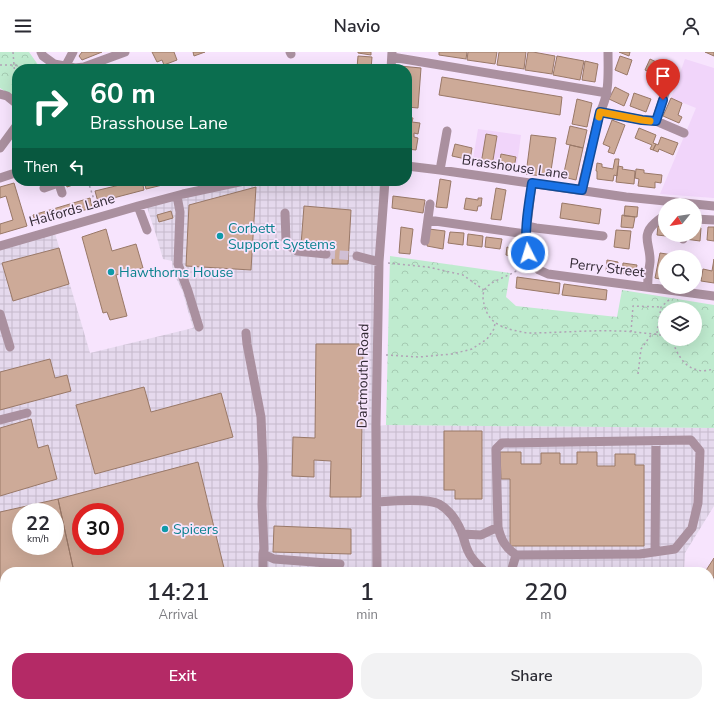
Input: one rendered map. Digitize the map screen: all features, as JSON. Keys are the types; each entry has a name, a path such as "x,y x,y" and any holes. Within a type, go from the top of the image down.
{"street":[{"path":"41,52 54,64"},
{"path":"67,64 73,52"},
{"path":"92,64 125,52"},
{"path":"582,190 600,112 607,93 609,79 608,52"},
{"path":"391,64 392,54 607,93"},
{"path":"656,121 666,90"},
{"path":"0,94 8,96 12,99"},
{"path":"600,112 642,120 656,121 684,133"},
{"path":"440,170 447,131"},
{"path":"0,148 12,139"},
{"name":"Brasshouse Lane","path":"412,167 626,197 714,206"},
{"path":"0,178 12,174"},
{"path":"532,183 526,230 526,246 532,262"},
{"path":"44,188 49,186"},
{"path":"59,186 62,193"},
{"name":"Halfords Lane","path":"0,246 138,206 222,186"},
{"name":"Dartmouth Road","path":"377,567 376,426 379,262 385,186"},
{"path":"177,196 180,212 178,264 200,327"},
{"path":"425,241 430,204"},
{"path":"138,206 147,230"},
{"path":"285,213 286,240 291,247 297,251 326,254"},
{"path":"702,219 714,220"},
{"path":"428,220 526,230 536,228 603,236"},
{"path":"648,287 647,280 650,261 646,237 650,228 658,220"},
{"path":"357,256 379,262"},
{"name":"Perry Street","path":"532,262 538,270 548,274 658,288"},
{"name":"Perry Street","path":"700,294 714,296"},
{"path":"0,314 10,347"},
{"path":"246,333 261,418 263,467 263,567"},
{"path":"0,420 27,413"},
{"path":"691,440 700,451 698,503 692,528 675,549 640,554 516,555 509,550 500,538 498,527 496,449 502,443 691,440"},
{"path":"655,552 656,441"},
{"path":"377,502 426,501 438,504 449,511 457,522 468,551 480,567"},
{"path":"462,534 482,535 498,527"},
{"path":"263,554 274,559 340,564"},
{"path":"512,567 516,555"}],"path":[{"path":"13,52 14,64"},
{"path":"0,65 12,65"},
{"path":"90,186 100,217"},
{"path":"379,262 428,267 463,275 484,290"},
{"path":"532,262 491,283 484,290 483,297 486,309 489,317 495,323 527,333 631,332 657,334 658,327"},
{"path":"666,302 675,294"},
{"path":"631,332 633,306 658,307"},
{"path":"378,354 419,357 452,354 472,349 487,339 494,329 495,323"},
{"path":"638,374 642,349 651,334"},
{"path":"675,346 681,359 688,366 699,371 714,369"}],"shaded area":[{"path":"685,59 714,68 714,198 660,194 696,108 671,98"},
{"path":"478,129 521,135 516,172 472,165"},
{"path":"223,186 385,186 377,426 714,428 714,506 685,553 684,567 0,567 0,246 54,230 90,353 193,328 182,290 173,272 172,261 163,259 146,204"}],"green space":[{"path":"0,52 29,52 37,64 12,64 12,96 0,88"},
{"path":"390,256 510,273 506,297 516,306 617,317 622,290 696,302 658,302 658,346 702,346 702,303 714,305 714,428 386,425"}],"building":[{"path":"82,52 102,52 82,60 79,56"},
{"path":"152,52 174,52 177,60 167,64 164,64 162,60 157,62"},
{"path":"193,52 205,52 194,56"},
{"path":"371,52 371,55 358,53"},
{"path":"439,52 467,52 466,59 439,55"},
{"path":"468,52 497,52 495,64 467,60"},
{"path":"499,52 526,52 524,69 497,65"},
{"path":"528,52 555,56 552,74 525,70"},
{"path":"619,52 630,52 629,56"},
{"path":"705,52 714,52 714,56"},
{"path":"358,56 372,57 371,64 357,64"},
{"path":"557,56 584,61 580,80 553,75"},
{"path":"620,56 632,60 627,75 615,70"},
{"path":"650,59 671,69 666,80 645,70"},
{"path":"585,61 598,64 595,82 582,80"},
{"path":"412,67 421,68 418,108 412,107"},
{"path":"442,77 562,97 560,115 439,95"},
{"path":"615,87 629,94 624,106 609,99"},
{"path":"634,93 651,99 646,112 630,106"},
{"path":"671,98 682,103 678,115 682,117 679,123 663,116"},
{"path":"577,99 592,103 587,127 572,124"},
{"path":"612,120 625,125 614,154 608,152 610,147 603,144"},
{"path":"412,122 420,123 418,134 414,133 414,137 418,138 416,150 412,150"},
{"path":"570,126 587,130 583,148 566,144"},
{"path":"639,128 656,135 653,143 656,144 653,150 650,149 652,145 635,138"},
{"path":"486,134 497,136 492,166 481,164"},
{"path":"531,135 556,138 550,177 526,174"},
{"path":"661,137 678,143 673,155 659,149 658,152 653,150 656,144 658,145"},
{"path":"455,144 472,148 470,160 452,156"},
{"path":"570,145 583,148 576,180 563,177"},
{"path":"501,154 516,157 514,168 499,166"},
{"path":"615,159 619,159 617,176 614,175 613,181 597,179 597,163 602,164 602,167 613,169"},
{"path":"618,166 623,167 622,169 635,171 634,184 616,182"},
{"path":"636,169 644,170 644,173 662,175 661,183 655,182 655,188 638,186 639,179 635,178"},
{"path":"440,179 451,181 447,208 436,207"},
{"path":"12,184 12,186 15,186 27,226 0,234 0,224 13,220 6,196 0,198 0,187"},
{"path":"116,186 143,186 144,190 98,202 95,191"},
{"path":"145,186 158,186 146,189"},
{"name":"Corbett Support Systems","path":"256,187 251,270 186,266 189,205"},
{"path":"496,188 506,190 501,220 491,219"},
{"path":"393,196 425,200 423,213 392,208"},
{"path":"90,198 92,208 36,223 33,215"},
{"path":"466,198 478,200 478,198 482,198 481,206 478,206 477,211 464,209"},
{"path":"562,203 601,209 599,224 560,218"},
{"path":"304,206 351,210 348,264 332,264 333,247 301,245"},
{"path":"625,206 638,207 637,217 624,216"},
{"path":"171,211 173,218 159,222 157,215"},
{"path":"622,215 635,217 633,228 621,227"},
{"path":"401,227 413,229 410,254 399,253"},
{"path":"708,227 714,227 714,241 707,240"},
{"name":"Hawthorns House","path":"106,229 112,251 136,244 143,268 116,275 127,316 110,320 107,312 103,313 82,237"},
{"path":"429,229 445,231 443,249 427,246"},
{"path":"616,230 631,231 629,249 614,247"},
{"path":"450,232 464,233 463,245 448,243"},
{"path":"468,234 483,236 482,247 467,245"},
{"path":"486,237 502,239 500,249 485,247"},
{"path":"512,241 518,242 517,253 511,253 510,256 506,255 507,247 511,248"},
{"path":"59,248 69,284 13,301 2,263"},
{"path":"714,259 714,283 702,281 703,269 712,271"},
{"path":"607,260 618,262 617,272 606,271"},
{"path":"623,263 637,265 635,275 622,273"},
{"path":"658,263 658,279 655,278"},
{"path":"517,277 560,283 559,294 516,288"},
{"path":"564,284 607,290 606,300 562,295"},
{"path":"316,344 363,344 361,497 330,497 331,461 314,460 314,477 292,476 293,437 315,438"},
{"path":"50,359 55,378 67,375 71,391 0,410 0,372"},
{"path":"144,387 151,412 221,393 233,437 95,474 76,405"},
{"path":"31,419 38,448 48,445 57,479 0,496 0,428"},
{"path":"444,431 482,431 482,499 455,499 455,490 444,490"},
{"path":"500,452 521,452 521,464 541,464 541,453 560,453 560,464 577,464 577,452 597,452 597,466 615,466 615,454 635,454 635,465 644,465 644,546 510,546 510,479 501,479"},
{"name":"Spicers","path":"198,462 224,567 73,567 64,526 64,503 59,503 58,499"},
{"path":"58,499 59,503 40,503"},
{"path":"12,509 12,555 64,555 64,526 73,567 0,567 0,512"},
{"path":"274,526 351,529 351,554 273,552"},
{"path":"714,558 714,567 708,567"}],"tunnel":[{"path":"326,254 357,256"}],"slow traffic":[{"path":"599,117 600,112 650,121"}],"place":[{"name":"Corbett Support Systems","path":"220,236"},
{"name":"Hawthorns House","path":"111,272"},
{"name":"Spicers","path":"165,529"}],"route":[{"path":"528,253 526,246 526,234 532,183 582,190 600,112 642,120 656,121 663,100"}]}
